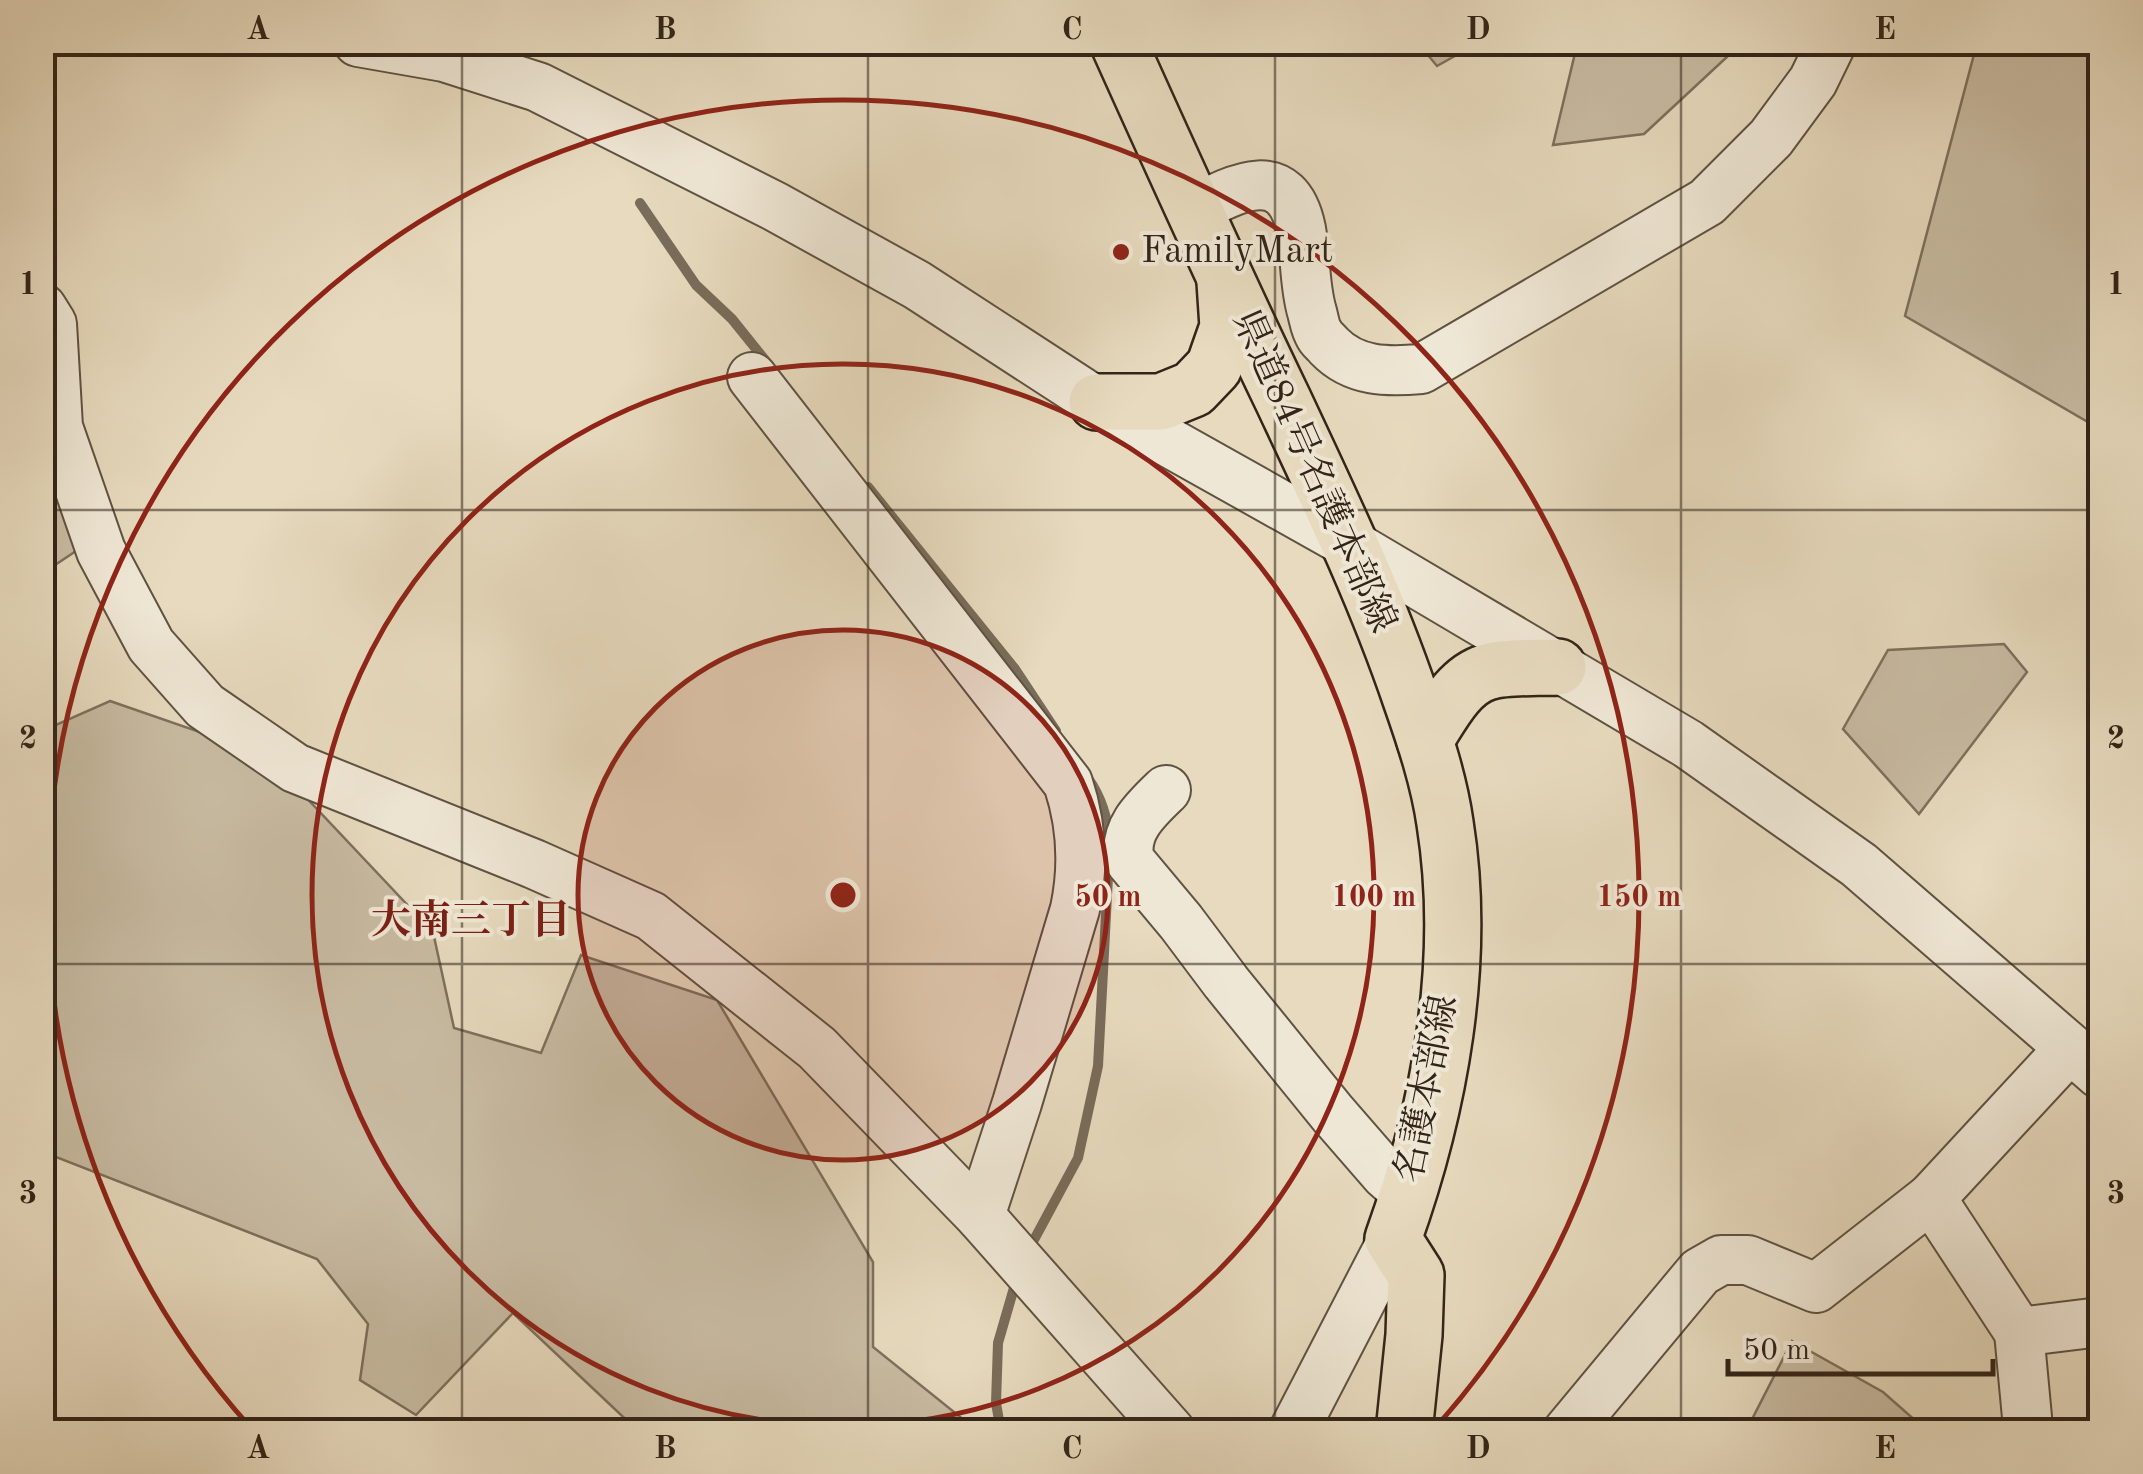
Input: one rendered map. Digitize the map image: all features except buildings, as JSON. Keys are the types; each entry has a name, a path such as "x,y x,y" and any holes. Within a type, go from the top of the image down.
{"main road":[{"name":"県道84号名護本部線","path":"1118,42 1352,545 1425,740"},
{"path":"1096,402 1161,402 1193,389 1214,367 1228,326 1225,279"},
{"path":"1425,740 1454,695 1488,671 1558,667"},
{"name":"名護本部線","path":"1401,1217 1423,1148 1438,1075 1453,937 1445,820 1425,740"},
{"path":"1401,1217 1416,1274 1404,1432"}],"street":[{"path":"358,42 444,57 538,87 776,207 917,285 1096,402 1352,545 1688,744 1859,865 2085,1061 1931,1198 1816,1288 1748,1260 1720,1260 1700,1272 1567,1432"},
{"path":"1194,210 1224,194 1254,186 1278,188 1292,201 1301,229 1309,301 1319,334 1342,359 1370,369 1421,369 1707,202 1771,138 1813,81 1832,42"},
{"path":"42,308 52,324 58,427 101,551 151,645 205,706 295,768 652,916 818,1048 980,1216 1171,1432"},
{"path":"752,376 1068,783 1076,808 1081,878 1075,909 980,1216"},
{"path":"1166,790 1142,812 1133,830 1127,851 1135,870 1386,1175 1401,1217 1293,1432"},
{"path":"1080,830 1127,851"},
{"path":"1931,1198 2019,1332 2028,1428"},
{"path":"2019,1332 2100,1322"}],"shaded area":[{"path":"1418,43 1478,43 1437,66"},
{"path":"1572,43 1742,43 1644,134 1553,145 1576,49"},
{"path":"1977,43 2100,43 2100,429 1905,316"},
{"path":"42,436 76,551 43,573 42,573"},
{"path":"2004,644 2027,672 1919,814 1843,729 1888,650"},
{"path":"110,701 266,755 433,932 454,1028 541,1053 581,955 717,1000 873,1262 873,1347 964,1420 970,1431 638,1431 513,1313 416,1415 360,1380 368,1324 317,1259 43,1152 42,731"},
{"path":"1792,1341 1883,1392 1924,1431 1746,1431"}],"waterway":[{"path":"533,42 539,50"},
{"path":"640,203 696,285 732,319 769,365"},
{"path":"868,487 1015,669 1056,731"},
{"path":"1088,778 1103,808 1109,841"},
{"path":"1028,1251 1078,1158 1098,1066 1109,858"},
{"path":"1001,1432 996,1403 998,1343 1016,1281"}],"place":[{"name":"FamilyMart","path":"1121,252"}],"district":[{"name":"大南三丁目","path":"471,923"}]}
